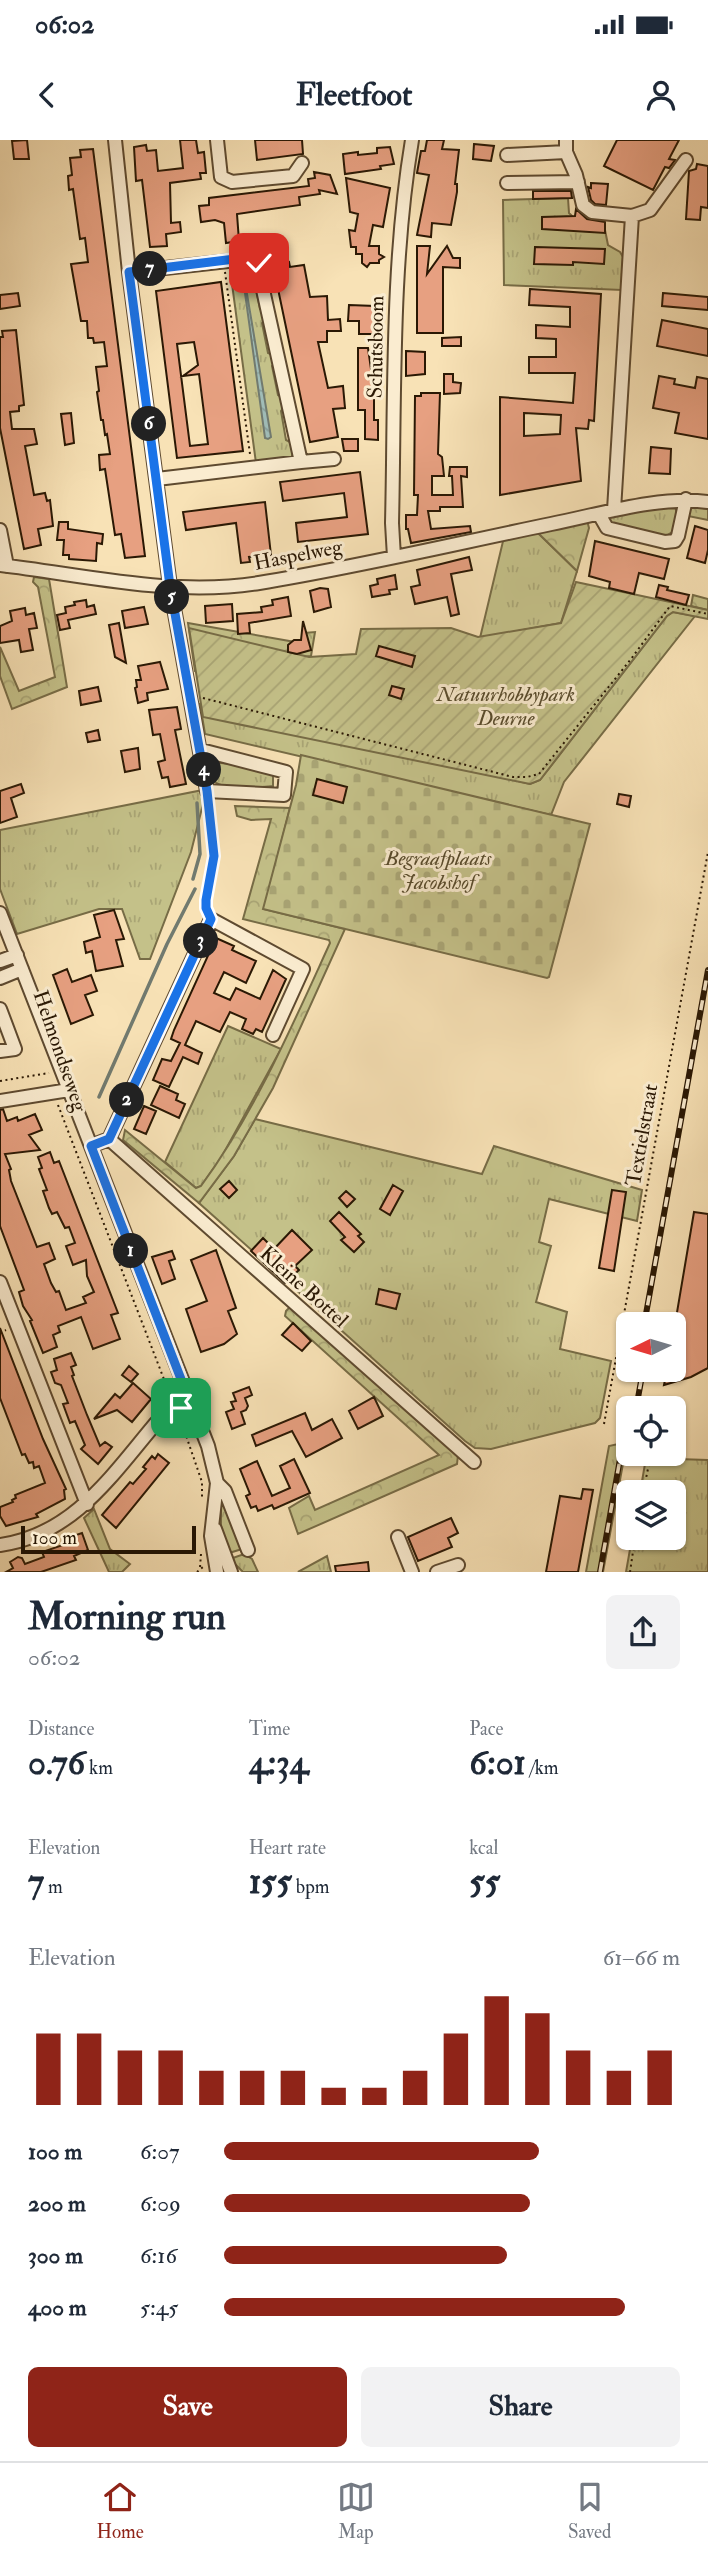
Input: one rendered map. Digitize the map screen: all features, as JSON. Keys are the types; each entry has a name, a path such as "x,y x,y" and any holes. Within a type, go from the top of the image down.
{"street":[{"path":"115,140 129,272 170,586 207,791 284,795 286,772 201,750"},
{"path":"217,140 221,177 232,182 293,177 302,163"},
{"name":"Schutsboom","path":"394,556 392,523 397,274 403,191 412,140"},
{"path":"507,155 566,146 583,205 592,212 632,216 650,210 686,160"},
{"path":"507,183 578,182"},
{"path":"614,510 632,216"},
{"path":"129,272 256,258 301,463"},
{"path":"157,479 334,458"},
{"path":"599,514 607,528 665,542 675,541 686,499"},
{"name":"Haspelweg","path":"3,566 207,589 257,583 614,510 686,499 708,502"},
{"path":"0,530 3,566"},
{"name":"Helmondseweg","path":"0,913 17,955 62,1091 91,1146 208,1446 217,1483 211,1536 217,1572"},
{"path":"91,1146 109,1139 211,919 303,969 273,1035"},
{"path":"0,961 17,955"},
{"path":"0,978 22,970"},
{"path":"0,1009 15,1049 0,1051"},
{"path":"0,1101 62,1091"},
{"name":"Kleine Bottel","path":"109,1139 474,1462"},
{"path":"0,1282 87,1504"},
{"path":"0,1545 44,1532 87,1504 156,1423 167,1414 191,1405"},
{"path":"217,1483 225,1491 248,1549"},
{"name":"Helmondseweg","path":"214,1525 230,1572"},
{"path":"398,1537 412,1572"},
{"path":"436,1572 458,1565"}],"path":[{"path":"223,261 253,469"},
{"path":"191,695 513,777 527,778 539,774 670,606 708,614"},
{"path":"207,791 214,856 206,900 211,919"},
{"name":"Textielstraat","path":"604,1424 708,852"},
{"name":"Helmondseweg","path":"0,1081 50,1073 62,1091 59,1109 177,1410 202,1482 202,1504"},
{"path":"630,1572 633,1550"},
{"path":"197,1572 201,1554"}],"green space":[{"path":"568,198 569,213 574,218 605,230 608,245 623,257 622,290 504,285 503,200"},
{"path":"230,269 252,269 260,309 264,311 266,319 262,323 268,353 273,355 275,362 272,366 278,395 283,398 285,406 281,411 286,440 292,443 293,454 291,458 256,463"},
{"path":"675,505 678,520 674,531 664,537 612,525 606,516"},
{"path":"691,506 708,509 708,520 688,516"},
{"path":"587,520 589,528 577,571 536,531"},
{"path":"536,531 577,571 561,623 480,638 504,537"},
{"path":"34,577 49,579 67,687 12,709 0,676 0,647 19,691 55,677"},
{"name":"Natuurhobbypark Deurne","path":"576,582 708,610 708,619 673,612 667,616 540,780 530,784 203,717 189,628 309,657 356,654 361,629 451,628 478,637 561,623"},
{"path":"693,595 708,599 708,610 691,606"},
{"path":"673,612 695,616 564,782 551,815 205,734 200,704 530,784 540,780 667,616"},
{"path":"188,623 301,643 304,633 315,632 311,656 195,671"},
{"name":"Begraafplaats Jacobshof","path":"301,755 590,824 549,977 263,909 296,785"},
{"path":"211,762 231,764 273,775 273,786 242,788 220,785 209,773"},
{"path":"203,790 205,796 191,852 150,959 140,959 122,909 99,909 17,934 0,889 0,830"},
{"path":"235,806 290,808 264,909 345,929 273,1088 234,1156 199,1203 123,1140 125,1130 196,1188 201,1186 256,1098 330,943 329,940 243,919 271,819 251,820 237,816"},
{"path":"228,1026 281,1049 221,1158 201,1186 196,1188 165,1162"},
{"path":"255,1119 482,1174 494,1146 642,1190 637,1221 549,1199 539,1242 551,1246 536,1302 567,1312 560,1349 611,1361 600,1418 595,1423 491,1449 475,1448 465,1441 199,1203 234,1156"},
{"path":"294,1303 458,1455 457,1464 298,1534 289,1508 309,1496 315,1510 439,1455 285,1316"},
{"path":"616,1444 616,1466 623,1466 620,1480 616,1480 616,1502 603,1572 586,1572 609,1446"},
{"path":"686,1459 708,1460 708,1572 626,1572 630,1550 686,1550 686,1480 642,1480 645,1466 686,1466"},
{"path":"221,1499 225,1499 242,1549 229,1553 221,1538"},
{"path":"94,1509 110,1549 130,1564 122,1572 109,1572 84,1518"},
{"path":"244,1554 252,1559 258,1572 243,1572 230,1559"},
{"path":"327,1556 331,1572 298,1572"}],"water":[{"path":"245,293 271,437 268,439 265,438"}],"building":[{"path":"27,140 29,159 14,159 12,141"},
{"path":"180,140 196,140 198,153 204,152 206,173 200,173 201,179 170,183 171,223 180,222 181,232 166,234 167,246 150,247 142,180 136,181 134,147 146,145 147,151 156,150 158,171 183,168"},
{"path":"255,140 302,140 303,154 257,160"},
{"path":"427,140 444,140 442,149 459,150 455,184 457,192 451,225 432,223 431,237 417,235 429,175 417,173 421,151 425,151"},
{"path":"617,140 679,140 669,159 675,160 669,168 665,167 653,190 604,166"},
{"path":"474,144 494,146 491,161 473,159"},
{"path":"390,147 394,164 380,166 381,169 345,174 343,154 377,153 377,148"},
{"path":"93,149 145,556 125,558 121,534 115,535 105,469 100,470 99,455 110,454 97,392 96,367 107,366 104,342 94,343 93,338 88,338 87,321 81,321 71,264 88,262 85,238 80,239 73,189 69,190 68,176 72,175 70,158 81,157 80,150"},
{"path":"697,164 708,166 708,208 701,207 700,220 686,219 689,171 696,169"},
{"path":"314,172 330,175 337,194 319,190 320,194 299,197 300,205 237,214 239,241 226,243 224,223 215,220 201,222 199,206 209,205 209,198 309,186 308,179 315,178"},
{"path":"346,178 390,188 383,227 373,225 369,246 379,246 379,254 384,257 379,263 370,263 367,267 362,263 362,254 356,254 356,247 351,247 349,230 355,231 358,214 350,212"},
{"path":"591,183 608,184 606,205 595,204 591,200 588,187 591,188"},
{"path":"533,191 571,191 572,198 533,199"},
{"path":"576,209 587,219 605,222 605,233 542,229 542,217 575,216"},
{"path":"417,246 430,246 427,274 447,246 453,258 460,258 460,268 443,267 443,333 417,333"},
{"path":"535,247 605,249 604,264 534,264"},
{"path":"289,262 290,267 304,265 310,297 327,296 328,320 340,319 341,331 327,331 327,342 318,342 328,388 343,386 345,408 333,409 338,437 310,442 273,265"},
{"path":"221,282 243,451 177,458 156,291","holes":["194,342 198,365 183,376 199,374 208,444 190,446 177,344"]},
{"path":"530,289 601,294 594,421 589,420 588,429 576,428 581,481 500,495 500,397 573,403 575,373 529,373 529,357 556,357 556,339 536,338 536,325 570,327 570,307 529,305","holes":["524,413 561,415 560,434 524,436"]},
{"path":"18,293 20,306 0,309 0,295"},
{"path":"663,293 708,297 708,310 662,306"},
{"path":"349,305 375,306 374,334 359,334 359,321 348,321"},
{"path":"662,320 708,329 708,356 657,346"},
{"path":"16,330 24,405 19,406 19,411 10,412 12,429 34,429 37,444 25,446 34,495 45,493 47,501 50,500 53,526 38,529 41,545 24,549 0,428 0,337 3,337 2,331"},
{"path":"461,337 461,346 442,346 442,338"},
{"path":"358,348 368,348 374,390 374,420 378,420 378,440 365,439 365,410 358,410"},
{"path":"406,351 425,352 425,374 406,376"},
{"path":"444,374 453,374 453,382 461,383 460,393 444,394"},
{"path":"659,376 675,379 674,384 695,388 697,377 708,379 708,439 675,433 679,413 653,408"},
{"path":"421,393 440,393 438,454 442,457 444,476 432,476 432,495 453,495 450,467 467,467 467,477 461,476 463,507 440,507 440,511 428,511 431,529 470,526 471,532 411,543 406,529 406,515 417,515 418,495 414,495 415,396 421,396"},
{"path":"71,413 74,443 65,445 61,414"},
{"path":"342,439 358,439 358,451 344,451"},
{"path":"651,447 671,449 670,474 649,473"},
{"path":"360,472 368,534 298,542 296,523 347,517 344,493 283,501 280,482"},
{"path":"265,502 271,555 249,557 250,562 241,563 236,523 186,530 183,512"},
{"path":"59,522 68,522 68,529 103,534 102,544 97,543 96,561 69,559 69,555 63,555 64,540 57,540"},
{"path":"695,526 708,530 705,563 687,558"},
{"path":"595,541 669,559 664,579 639,573 634,594 609,588 610,582 589,576"},
{"path":"469,557 472,570 451,574 459,614 451,616 447,597 415,604 411,587 420,585 417,570"},
{"path":"395,575 397,589 389,590 390,594 372,597 370,586 378,584 377,579"},
{"path":"659,585 668,587 667,590 689,595 686,605 656,597"},
{"path":"328,589 331,607 314,612 310,591"},
{"path":"288,597 291,616 249,623 250,633 238,634 237,614 262,612 261,607 273,605 272,600"},
{"path":"86,600 87,607 94,605 96,614 68,620 70,628 60,630 57,615 66,613 65,607 75,605 74,602"},
{"path":"232,604 233,621 206,623 205,606"},
{"path":"144,607 148,624 125,628 122,611"},
{"path":"25,608 26,615 34,613 37,628 29,629 33,650 21,652 19,640 0,643 0,626 12,621 10,611"},
{"path":"303,621 311,650 297,654 288,652 288,645 294,640 301,640"},
{"path":"119,623 126,663 115,657 109,625"},
{"path":"379,646 415,656 412,667 376,656"},
{"path":"160,662 168,689 147,693 148,700 138,703 136,680 141,680 138,666"},
{"path":"392,686 404,689 401,699 389,695"},
{"path":"98,687 101,701 81,705 79,691"},
{"path":"177,707 181,729 175,730 186,784 170,787 168,777 162,778 158,762 165,760 160,734 153,735 149,710"},
{"path":"98,730 100,740 88,742 86,733"},
{"path":"138,748 140,769 125,772 121,751"},
{"path":"317,779 347,787 343,803 313,795"},
{"path":"21,784 24,793 11,798 17,817 0,823 0,791"},
{"path":"619,794 631,796 629,807 617,804"},
{"path":"114,910 124,939 116,940 123,966 96,971 92,951 86,953 84,942 100,937 94,915"},
{"path":"216,938 234,946 232,950 256,961 246,983 224,972 214,993 230,1000 236,988 260,999 273,970 286,979 262,1032 256,1029 253,1034 242,1029 246,1019 230,1012 220,1032 196,1021 185,1045 202,1053 198,1064 183,1057 169,1087 153,1080 162,1059 171,1061 180,1043 171,1039 174,1030"},
{"path":"67,969 72,982 91,975 97,991 85,995 93,1015 71,1024 53,975"},
{"path":"160,1086 178,1094 176,1100 185,1104 179,1118 151,1105"},
{"path":"144,1106 156,1111 146,1134 134,1129"},
{"path":"3,1109 7,1121 17,1117 18,1121 35,1114 42,1130 29,1135 40,1150 5,1154 11,1169 11,1181 37,1247 49,1243 55,1259 44,1264 51,1283 56,1292 59,1291 66,1310 86,1303 83,1297 94,1292 87,1276 86,1260 73,1265 66,1246 75,1243 69,1227 65,1228 57,1212 52,1214 43,1191 47,1190 39,1169 42,1168 38,1157 50,1152 54,1163 59,1161 118,1313 111,1315 120,1339 93,1349 81,1317 58,1326 60,1332 53,1335 57,1347 43,1353 30,1321 32,1320 23,1306 19,1292 24,1290 0,1226 0,1110"},
{"path":"229,1181 237,1190 229,1198 220,1189"},
{"path":"393,1185 403,1191 390,1215 380,1209"},
{"path":"612,1190 626,1192 614,1271 599,1268"},
{"path":"346,1191 355,1199 347,1207 339,1198"},
{"path":"339,1212 361,1234 358,1236 364,1242 354,1252 341,1240 345,1237 330,1221"},
{"path":"694,1212 708,1214 708,1368 686,1378 686,1312 677,1312"},
{"path":"292,1230 312,1250 295,1266 299,1270 285,1283 251,1251 263,1238 274,1249"},
{"path":"216,1250 236,1308 228,1311 237,1334 224,1344 201,1352 186,1309 207,1301 191,1260"},
{"path":"172,1251 175,1259 169,1261 175,1279 162,1284 152,1257"},
{"path":"379,1289 400,1294 396,1309 376,1304"},
{"path":"293,1323 311,1341 302,1351 282,1335"},
{"path":"0,1328 43,1439 66,1489 65,1499 36,1514 38,1517 6,1526 0,1516 0,1507 13,1502 15,1495 45,1483 39,1466 34,1468 33,1462 29,1463 25,1454 22,1455 0,1398"},
{"path":"71,1353 76,1365 71,1367 72,1376 100,1446 105,1442 112,1447 98,1464 81,1449 85,1445 75,1421 70,1423 63,1404 68,1403 61,1385 55,1383 51,1372 57,1370 54,1359"},
{"path":"129,1366 138,1374 131,1382 122,1375"},
{"path":"133,1383 151,1399 132,1422 117,1410 94,1419 115,1394 120,1398"},
{"path":"249,1387 252,1395 245,1398 248,1406 241,1412 245,1424 232,1429 226,1412 234,1409 231,1402 236,1401 233,1393"},
{"path":"374,1397 383,1416 358,1429 349,1411"},
{"path":"305,1413 312,1430 332,1419 342,1438 306,1457 292,1431 256,1446 252,1435"},
{"path":"158,1454 169,1463 116,1528 102,1515 130,1482 133,1484 146,1469 143,1467 152,1456 155,1459"},
{"path":"294,1459 310,1493 274,1509 272,1505 258,1511 256,1506 251,1508 246,1496 250,1494 240,1469 257,1461 272,1496 290,1488 280,1466"},
{"path":"583,1489 593,1490 578,1572 546,1572 560,1496 581,1499"},
{"path":"451,1518 458,1533 448,1538 452,1547 418,1561 408,1537"},
{"path":"82,1533 88,1550 74,1556 76,1560 41,1572 6,1572 13,1568 10,1562 18,1557 22,1558 25,1564 44,1557 42,1552 72,1542 70,1537"},
{"path":"368,1562 369,1572 336,1572 335,1566"}],"waterway":[{"path":"193,879 200,854 197,803"},
{"path":"99,1097 167,944 195,889"}],"railway":[{"path":"646,1312 708,970"},
{"path":"638,1396 641,1382"},
{"path":"600,1572 619,1466"}],"route":[{"path":"181,1408 191,1405 91,1146 109,1139 211,919 206,900 214,856 207,791 170,586 129,272 251,257 256,258 259,263"}]}
